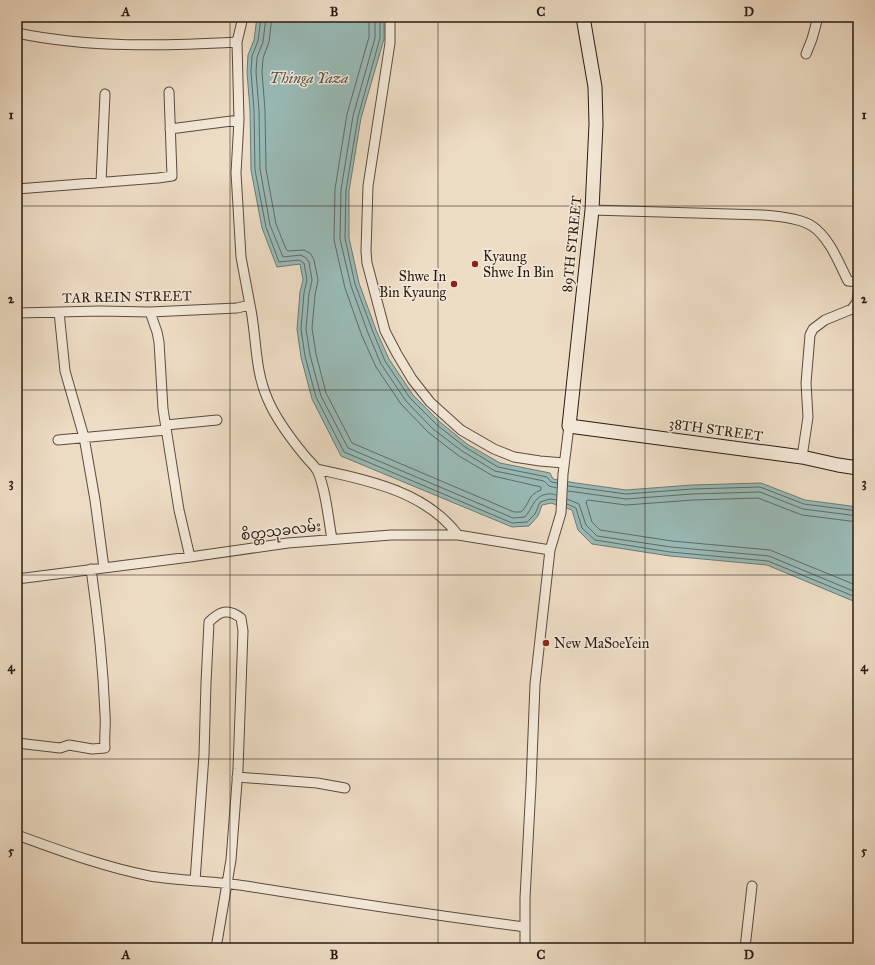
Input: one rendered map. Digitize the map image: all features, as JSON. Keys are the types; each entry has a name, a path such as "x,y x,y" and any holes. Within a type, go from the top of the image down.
{"main road":[{"name":"89TH STREET","path":"568,426 592,210 596,105 583,17"},
{"name":"38TH STREET","path":"568,426 802,457 858,468"}],"street":[{"path":"243,17 237,42 239,120 236,173 241,257 252,315 258,372 268,401 283,427 316,470 323,487 332,539"},
{"path":"390,17 390,43 368,186 366,243 367,263 385,331 412,379 430,402 450,422 494,449 514,457 564,463"},
{"path":"806,54 818,17"},
{"path":"17,33 61,41 104,44 182,45 237,42"},
{"path":"17,189 172,176 169,92"},
{"path":"101,182 105,94"},
{"path":"170,129 239,120"},
{"path":"592,210 763,215 782,217 802,222 811,225 821,235 838,260 848,281 858,282"},
{"path":"802,457 808,417 806,383 810,335 813,329 825,320 852,308 857,302 858,294"},
{"name":"TAR REIN STREET","path":"17,313 100,311 150,312 237,308 250,305"},
{"path":"59,312 65,371 84,437 95,500 104,568"},
{"path":"150,312 159,342 160,382 166,428 179,510 190,557"},
{"path":"58,440 166,428 217,420"},
{"name":"89TH STREET","path":"525,948 525,898 535,684 550,550 560,513 568,426"},
{"path":"316,470 375,483 396,490 418,500 440,514 458,535"},
{"name":"စိတ္တသုခလမ်း","path":"17,579 288,543 391,535 458,535 550,550"},
{"path":"17,743 60,748 69,745 92,749 105,748 106,716 98,616 91,569"},
{"path":"195,881 204,755 209,622 217,614 224,612 236,614 241,618 243,631 237,777 231,860 216,948"},
{"path":"237,777 346,788"},
{"path":"17,835 68,854 114,868 151,876 227,883 376,907 525,927"},
{"path":"745,948 752,886"}],"water":[{"name":"Thinga Yaza","path":"257,17 384,17 384,39 361,118 349,191 349,238 359,283 376,330 389,359 413,395 440,422 467,444 500,463 550,473 553,479 626,490 692,485 761,483 805,500 858,507 858,603 767,565 670,556 592,544 578,530 572,510 551,503 542,505 538,516 529,526 512,527 341,456 312,399 301,357 297,329 300,292 303,280 300,264 277,267 262,228 251,170 250,110 247,72 248,55 254,40"}],"place":[{"name":"Kyaung Shwe In Bin","path":"475,264"},
{"name":"Shwe In Bin Kyaung","path":"454,284"},
{"name":"New MaSoeYein","path":"546,643"}]}
